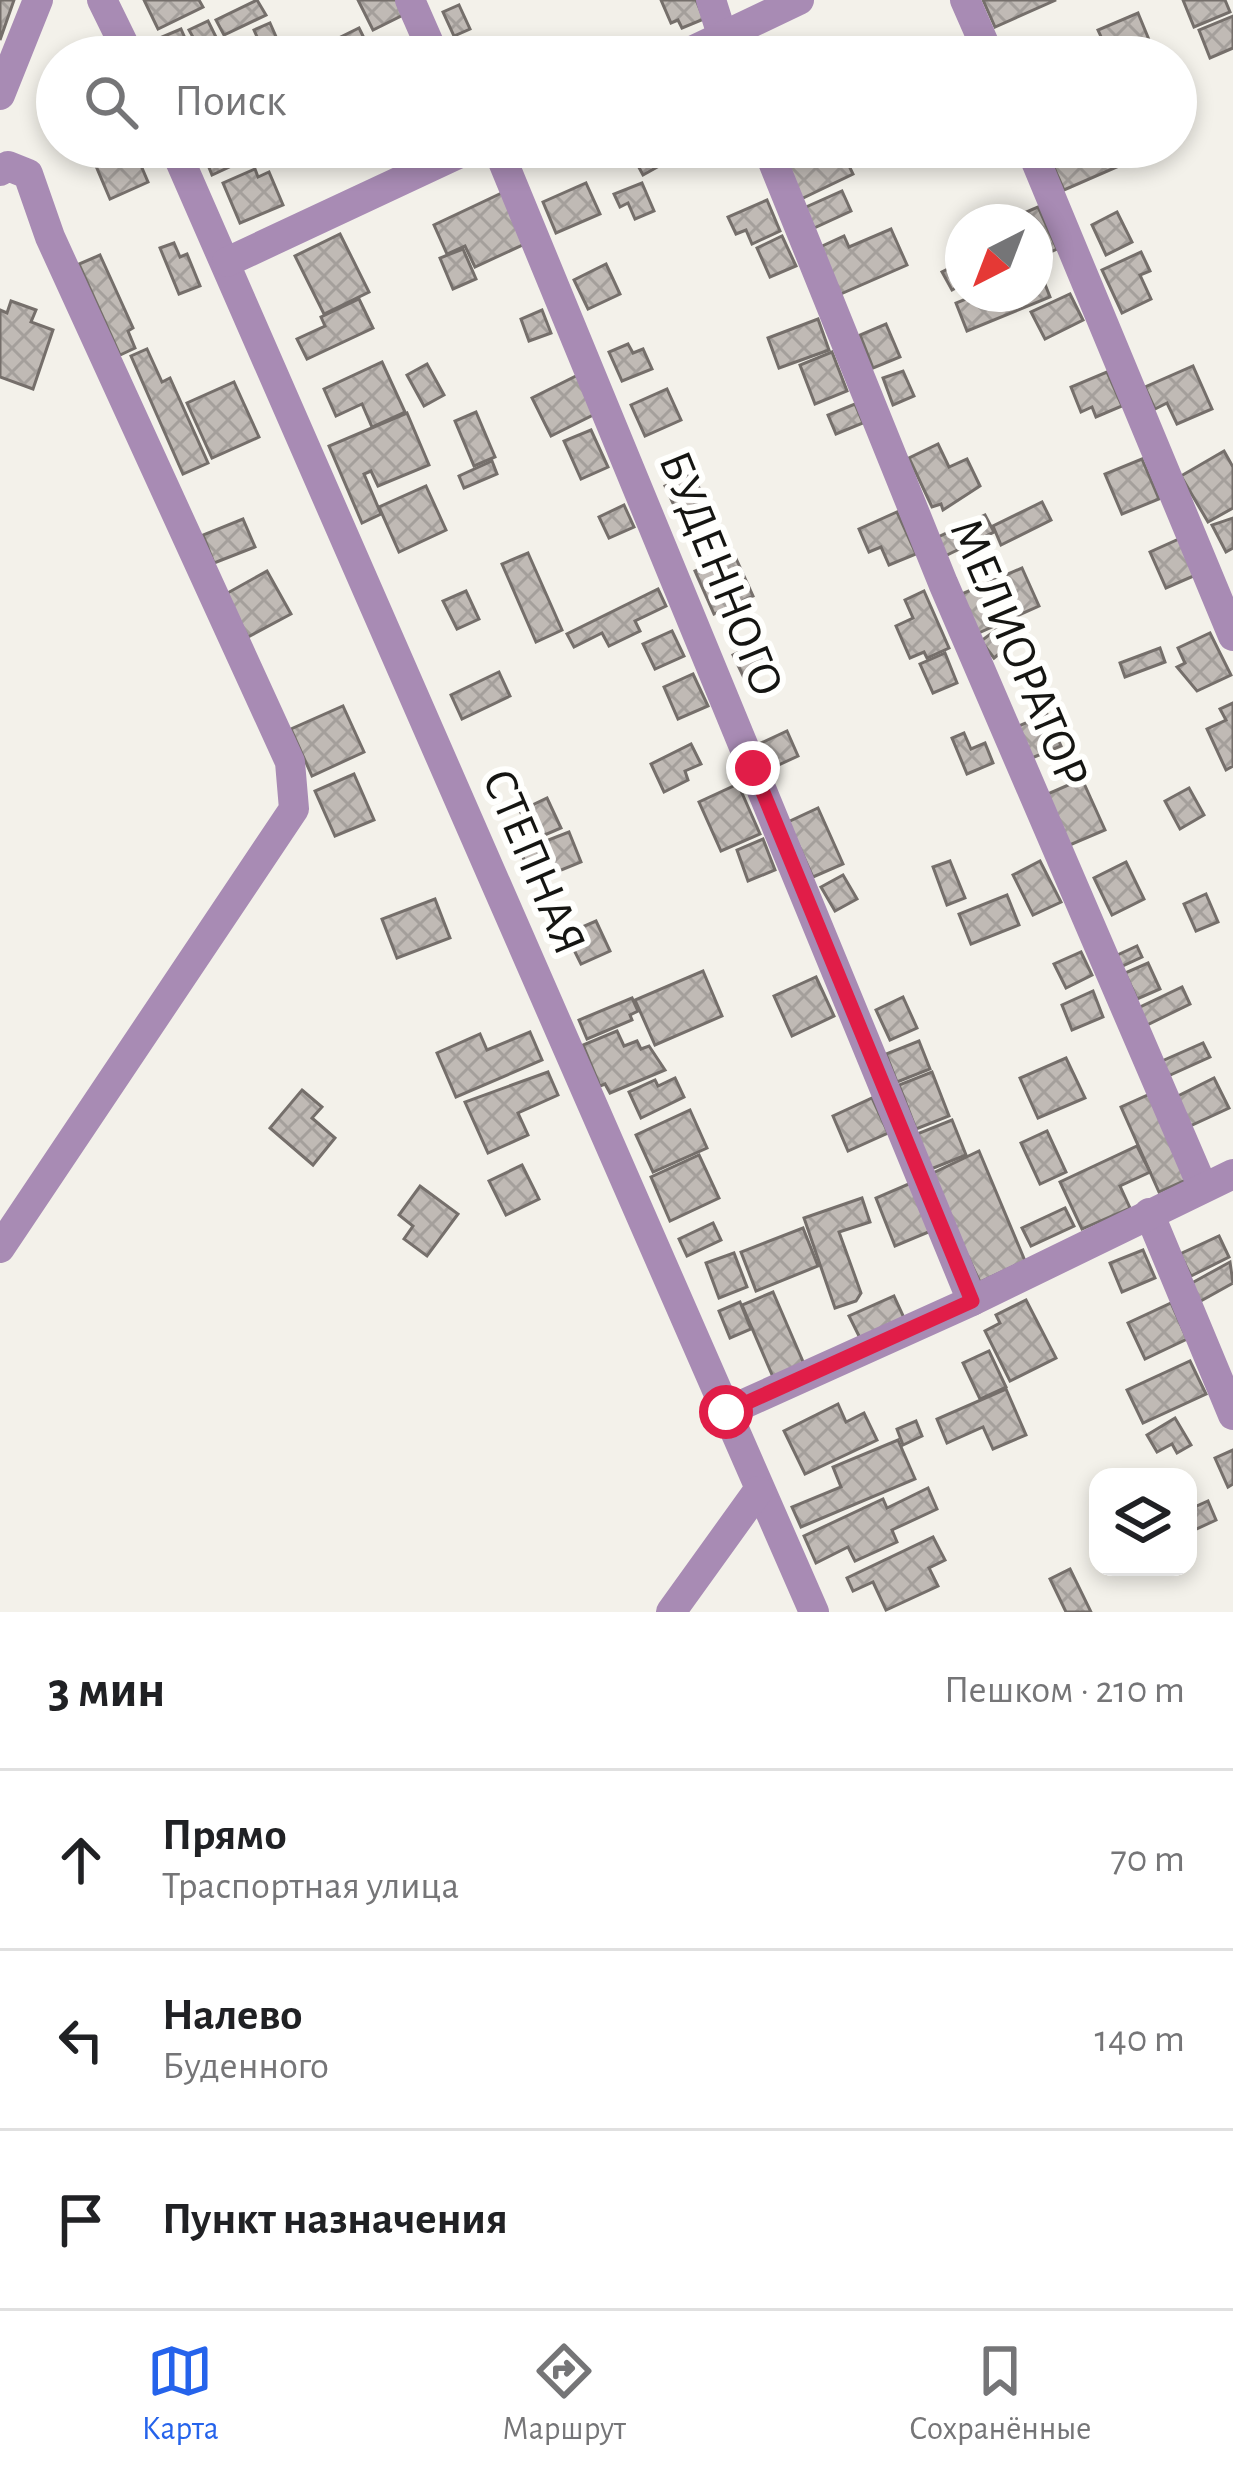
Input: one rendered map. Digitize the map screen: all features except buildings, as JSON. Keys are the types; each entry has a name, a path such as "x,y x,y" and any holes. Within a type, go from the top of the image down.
{"street":[{"path":"0,95 38,0"},
{"path":"102,0 120,36"},
{"path":"410,0 426,36"},
{"path":"711,0 722,36"},
{"path":"744,36 799,0"},
{"path":"965,0 981,36"},
{"path":"0,171 8,166 28,175 50,237 290,762 294,809 0,1247"},
{"name":"СТЕПНАЯ","path":"184,168 814,1612"},
{"path":"227,262 428,168"},
{"name":"БУДЕННОГО","path":"506,168 972,1301"},
{"name":"МЕЛИОРАТОР","path":"776,168 1033,799 1203,1188"},
{"path":"1039,168 1233,636"},
{"path":"726,1412 972,1301 1233,1174"},
{"path":"1149,1213 1233,1415"},
{"path":"671,1612 758,1491"}],"route":[{"path":"726,1412 972,1301 753,768"}]}
